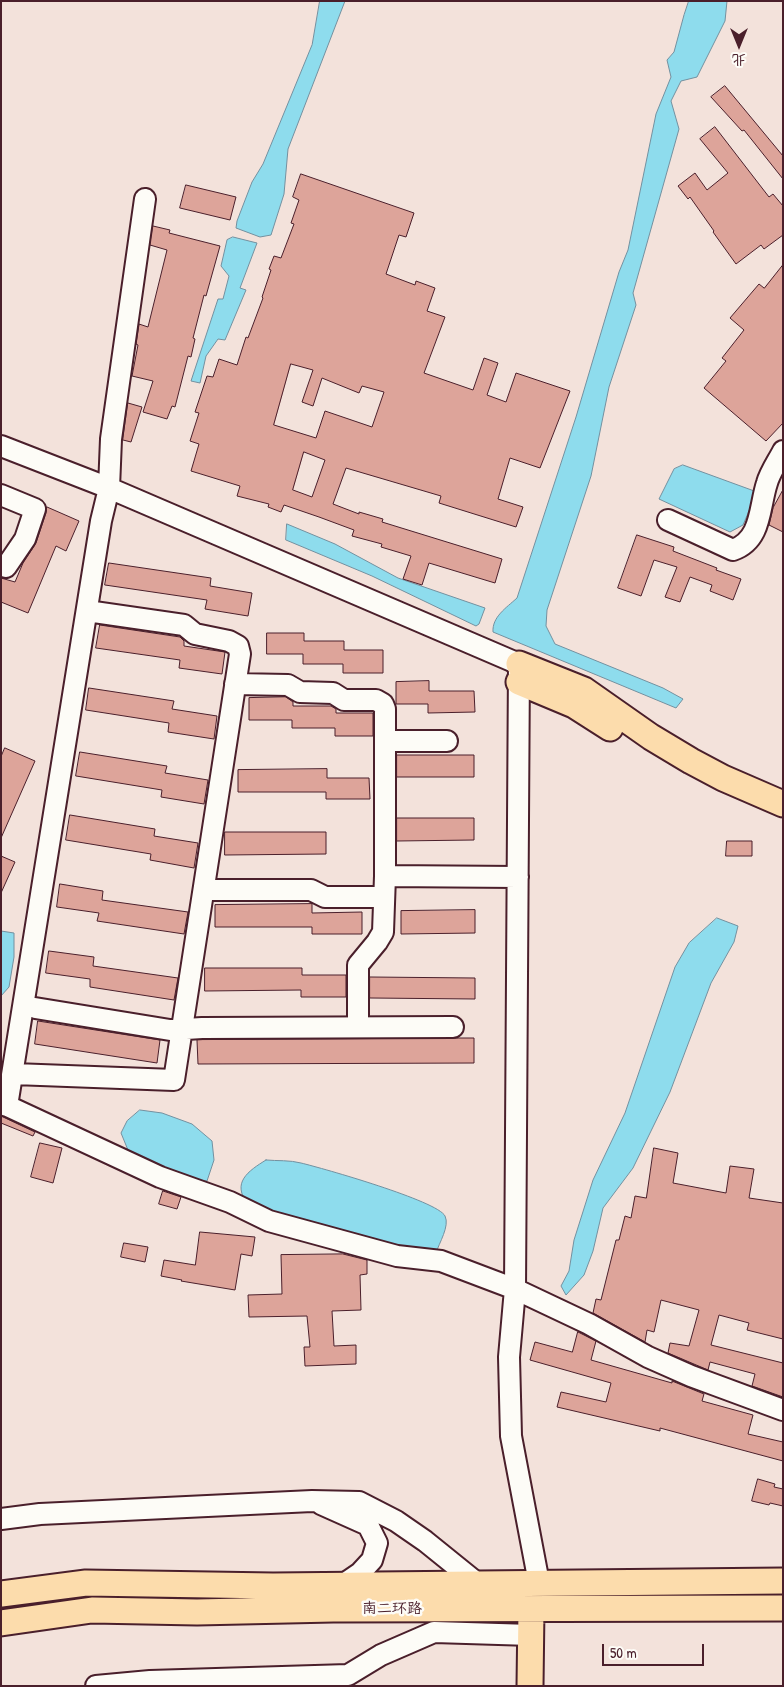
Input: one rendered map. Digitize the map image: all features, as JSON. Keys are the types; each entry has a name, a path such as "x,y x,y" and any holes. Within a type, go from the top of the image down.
{"main road":[{"path":"519,673 584,690 651,737 691,762 783,804"},
{"path":"519,673 574,704 680,772 783,820"},
{"name":"南二环路","path":"1,1594 86,1583 342,1586 539,1582 783,1581"},
{"name":"南二环路","path":"1,1623 92,1610 206,1612 783,1608"},
{"path":"530,1686 531,1609"}],"street":[{"path":"145,199 112,439 109,488 87,611 14,1074 4,1104 160,1177 230,1202 269,1221 397,1256 441,1261 515,1289 589,1324 648,1357 691,1376 783,1410"},
{"path":"1,446 109,488 519,673 515,1289 510,1357 511,1436 539,1582"},
{"path":"668,520 732,550 739,547 750,538 757,525 767,482 783,451"},
{"path":"1,495 35,509 25,539 6,567 1,565"},
{"path":"14,1074 174,1080 204,890 240,654 238,646 229,641 195,634 184,626 87,611"},
{"path":"235,684 288,685 300,692 333,693 344,700 376,700 385,709 385,876 382,932 378,942 358,965 358,1026"},
{"path":"385,741 447,741"},
{"path":"385,876 518,877"},
{"path":"204,890 311,890 325,897 384,897"},
{"path":"35,1008 170,1030 358,1026 453,1027"},
{"path":"312,1501 368,1525 377,1543 372,1560 360,1573 342,1586"},
{"path":"1,1519 40,1514 312,1501 359,1502 396,1521 425,1541 477,1583"},
{"path":"96,1686 150,1681 348,1675 381,1655 434,1632 531,1635"}],"water":[{"path":"320,1 345,1 288,149 284,194 271,235 260,237 236,228 237,221 252,182 263,164 312,45"},
{"path":"689,1 727,1 725,21 697,77 681,81 671,101 679,129 633,293 636,305 609,387 591,476 547,610 546,626 555,644 663,688 683,699 676,708 493,632 493,627 497,617 517,598 576,417 619,272 628,250 656,114 671,77 667,60 674,52"},
{"path":"233,237 257,243 240,288 246,290 225,340 218,339 206,356 200,383 191,381 218,299 223,299 229,276 221,266 227,240"},
{"path":"683,465 757,492 743,525 730,532 659,499 674,469"},
{"path":"287,524 335,544 398,578 485,608 479,624 476,626 372,576 286,540"},
{"path":"717,918 738,926 734,942 711,983 670,1092 633,1168 603,1208 593,1251 584,1275 566,1295 561,1286 569,1271 574,1240 593,1180 625,1113 675,967 689,943"},
{"path":"1,931 14,933 14,957 9,987 1,996"},
{"path":"140,1110 162,1113 192,1124 212,1141 214,1160 207,1181 193,1180 130,1155 121,1133 127,1121"},
{"path":"266,1160 297,1162 331,1171 402,1194 438,1210 445,1216 446,1225 436,1253 409,1250 248,1204 243,1197 241,1184 248,1173"}],"building":[{"path":"725,86 783,156 783,179 744,130 742,131 711,97"},
{"path":"715,127 769,197 773,194 783,206 783,235 764,249 761,245 736,264 690,197 688,199 678,186 695,173 707,190 728,173 700,139"},
{"path":"301,174 414,213 406,237 399,235 386,274 415,285 416,281 435,288 427,311 445,317 424,373 473,390 484,358 498,363 487,395 506,402 516,373 570,391 540,468 510,458 498,499 523,507 516,527 439,503 441,496 346,468 333,504 359,514 359,512 383,519 382,522 502,559 495,583 429,563 422,585 403,579 411,556 381,547 382,544 352,536 354,530 319,517 284,505 281,512 268,507 269,504 237,496 240,486 191,471 199,444 190,441 199,413 195,412 207,376 213,377 219,359 237,365 246,337 248,338 263,298 271,270 269,269 274,256 281,258 294,224 291,223 299,200 293,197","holes":["291,364 313,370 302,402 313,406 322,378 359,393 362,386 384,392 372,427 325,411 316,438 274,425","304,452 325,460 312,497 293,490"]},
{"path":"186,185 236,197 230,220 180,208"},
{"path":"153,226 170,230 169,233 220,246 206,296 204,295 193,338 195,339 191,357 188,356 175,407 172,406 167,419 143,412 153,381 132,376 138,345 136,344 139,324 148,327 167,250 150,245"},
{"path":"783,265 783,423 766,441 704,388 726,361 722,358 744,330 730,318 759,284 764,288"},
{"path":"128,403 142,407 131,442 123,440"},
{"path":"783,490 783,532 769,525 773,508"},
{"path":"47,507 79,521 66,551 56,546 28,613 1,602 1,578 15,582 23,563 36,543"},
{"path":"637,535 674,547 673,551 741,579 733,600 710,591 712,585 690,577 680,602 665,597 677,567 654,560 641,596 618,588"},
{"path":"109,563 211,578 210,586 252,593 248,616 205,609 207,600 105,585"},
{"path":"100,625 180,637 184,641 184,646 225,652 222,674 179,668 180,660 96,648"},
{"path":"267,633 304,633 304,641 344,641 344,650 383,650 383,673 343,673 343,664 303,664 303,654 267,654"},
{"path":"429,681 429,691 474,691 475,712 428,713 428,704 396,704 396,682"},
{"path":"89,688 174,701 172,709 217,716 214,739 168,732 169,723 86,710"},
{"path":"286,697 293,702 293,706 331,706 336,709 336,713 373,713 373,736 335,736 335,728 292,728 292,720 249,720 249,698"},
{"path":"5,748 35,761 1,838 1,757"},
{"path":"80,752 167,766 165,773 208,780 204,804 161,797 162,790 76,776"},
{"path":"397,755 474,755 474,777 397,777"},
{"path":"327,769 327,778 369,778 370,799 326,799 326,792 238,792 238,770"},
{"path":"70,815 155,829 154,836 198,843 194,868 150,860 151,854 66,840"},
{"path":"397,818 474,818 474,840 397,841"},
{"path":"225,832 326,832 326,854 225,855"},
{"path":"727,841 752,841 752,856 726,856"},
{"path":"1,856 15,862 1,893"},
{"path":"60,884 103,891 102,900 188,912 184,934 97,921 99,913 57,907"},
{"path":"312,904 312,913 362,912 362,934 312,934 312,927 215,927 215,905"},
{"path":"475,910 475,933 401,934 401,911"},
{"path":"49,951 94,957 93,966 178,978 174,1000 90,987 90,979 46,973"},
{"path":"205,968 302,968 302,975 346,975 346,997 301,997 301,990 205,991"},
{"path":"370,977 475,978 475,999 370,998"},
{"path":"38,1021 160,1040 157,1063 35,1044"},
{"path":"474,1038 474,1063 198,1064 197,1040"},
{"path":"1,1116 35,1132 33,1136 1,1123"},
{"path":"40,1143 62,1148 53,1183 31,1177"},
{"path":"654,1148 678,1153 673,1183 726,1193 730,1166 754,1169 749,1198 783,1203 783,1339 747,1330 749,1323 719,1315 711,1345 783,1363 783,1397 752,1386 755,1374 710,1362 708,1370 668,1353 670,1343 689,1346 699,1310 661,1300 654,1332 647,1330 645,1342 593,1313 596,1299 601,1300 616,1240 619,1240 625,1216 631,1218 635,1196 646,1198"},
{"path":"163,1191 181,1197 177,1209 159,1204"},
{"path":"200,1232 255,1237 252,1256 241,1254 235,1290 161,1276 164,1260 195,1265"},
{"path":"124,1243 148,1247 145,1262 121,1257"},
{"path":"343,1254 367,1260 367,1274 360,1275 361,1310 332,1311 334,1346 356,1345 356,1364 305,1366 304,1347 310,1347 307,1316 249,1317 248,1295 282,1294 281,1255"},
{"path":"578,1332 596,1341 591,1360 672,1383 672,1381 704,1394 702,1401 753,1415 748,1434 783,1442 783,1461 660,1428 660,1431 557,1407 561,1392 606,1402 611,1383 530,1360 535,1342 572,1352"},
{"path":"758,1479 775,1484 774,1487 783,1489 783,1506 752,1501"}]}
